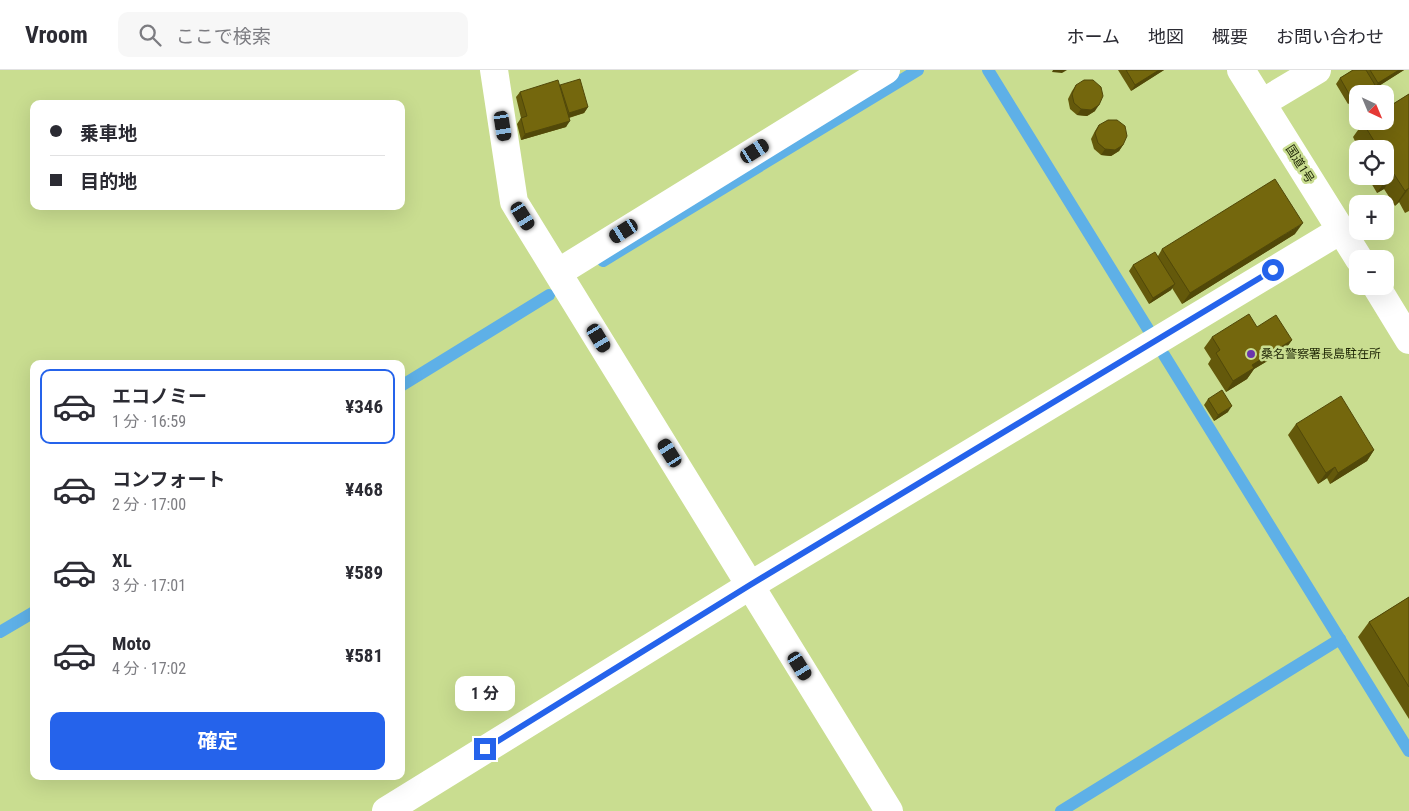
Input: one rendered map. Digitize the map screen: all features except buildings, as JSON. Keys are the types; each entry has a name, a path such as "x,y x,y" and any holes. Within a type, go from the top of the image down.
{"main road":[{"path":"494,70 514,202 559,272 890,811"},
{"path":"559,272 886,70"},
{"name":"国道1号","path":"1241,70 1353,250"},
{"path":"1262,103 1317,70"},
{"path":"386,811 750,585 1341,230"},
{"path":"1382,295 1409,340"}],"waterway":[{"path":"603,261 918,70"},
{"path":"988,70 1148,329"},
{"path":"405,384 549,295"},
{"path":"1164,355 1409,751"},
{"path":"0,632 30,614"},
{"path":"1061,811 1340,639"}],"place":[{"name":"桑名警察署長島駐在所","path":"1251,354"}],"route":[{"path":"485,749 750,585 1273,270"}]}
